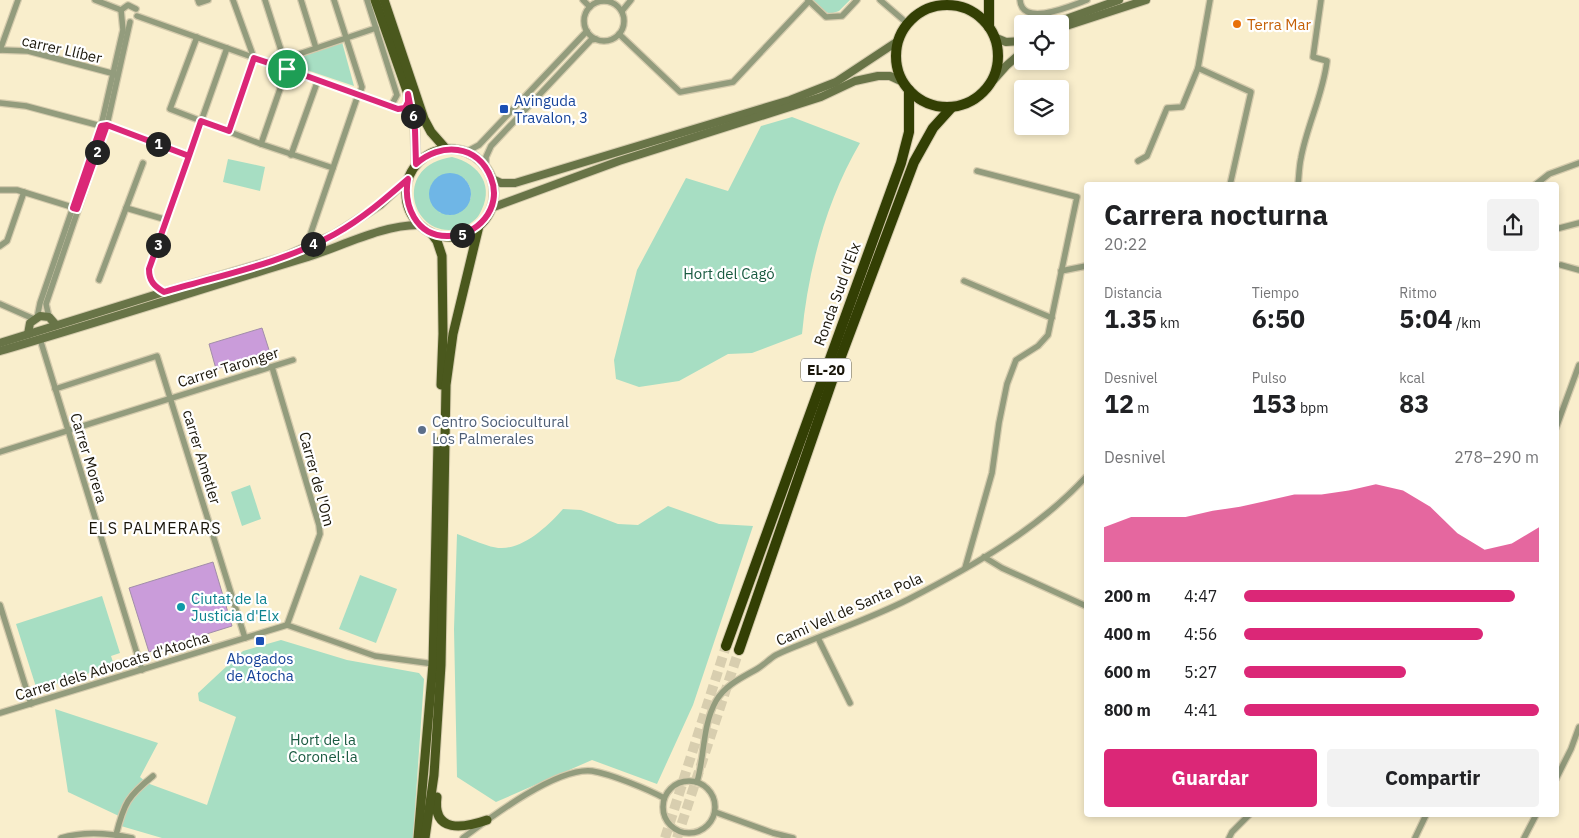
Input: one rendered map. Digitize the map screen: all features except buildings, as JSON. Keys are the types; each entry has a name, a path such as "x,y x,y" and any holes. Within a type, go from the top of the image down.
{"highway":[{"name":"EL-20","path":"989,0 989,27"},
{"name":"EL-20","path":"951,3 978,15 989,27 994,37 998,61 991,83 978,96 966,103 952,106 937,106 922,100 906,86 898,69 896,55 898,41 908,24 919,14 933,7 951,3"},
{"name":"Ronda Sud d'Elx","path":"726,646 901,163 909,132 906,86"},
{"name":"Ronda Sud d'Elx","path":"739,650 834,375 914,162 933,128 952,106"}],"main road":[{"path":"375,0 408,94 415,130 416,164"},
{"path":"384,0 424,120 431,132 446,149"},
{"path":"1069,17 1118,0"},
{"path":"1069,25 1146,0"},
{"path":"994,37 1006,42 1014,42"},
{"path":"492,179 501,183 515,183 790,100 836,82 898,41"},
{"path":"991,83 1014,59"},
{"path":"491,208 619,161 821,97 855,81 890,76 906,86"},
{"path":"424,838 434,760 437,664 443,385 442,256 437,241 431,233 412,216 407,204 406,191 408,179 416,164 425,157 446,149 466,152 477,158 486,168 492,179 494,194 491,208 479,226 453,334 443,385"},
{"path":"0,343 283,257 335,234 380,205 408,179"},
{"path":"0,351 376,234 408,225 420,225"},
{"path":"431,233 443,236 456,236 468,233 479,226"},
{"path":"28,334 29,327 35,319 49,317 56,325"},
{"path":"28,334 31,338 40,340 53,332 56,325"},
{"path":"418,838 437,664"},
{"path":"434,760 438,780 436,807 440,818 457,828 487,820"},
{"path":"421,800 425,805 424,838"}],"street":[{"path":"0,50 18,0"},
{"path":"95,0 121,10"},
{"path":"137,16 138,0"},
{"path":"199,1 208,0"},
{"path":"229,131 254,58 233,0"},
{"path":"261,144 287,69 264,0"},
{"path":"301,0 316,48"},
{"path":"306,247 362,87 334,0"},
{"path":"367,0 397,95 391,106"},
{"path":"584,0 590,7"},
{"path":"622,11 631,0"},
{"path":"619,34 680,92 733,82 808,1 826,17 842,16 857,0"},
{"path":"880,0 908,24"},
{"path":"1020,0 1020,4 1028,12 1040,15 1087,0"},
{"path":"1138,161 1147,156 1167,108 1182,108 1198,68 1210,0"},
{"path":"1298,182 1301,157 1320,94 1327,61 1313,57 1321,0"},
{"path":"486,168 486,157 491,146 591,40 606,41 619,34 624,24 622,11 614,1 602,1 590,7 585,16 587,31 596,39"},
{"path":"0,304 35,319 104,125 123,30 121,10 131,2 136,9"},
{"path":"115,74 130,22 137,16"},
{"path":"137,16 398,109 405,108 408,102 408,94"},
{"path":"122,18 130,22"},
{"path":"284,59 376,28"},
{"path":"466,152 479,145 587,31"},
{"path":"197,37 170,109 291,155 333,168"},
{"path":"164,292 152,283 149,269 227,48"},
{"name":"carrer Llíber","path":"0,50 28,51 115,74"},
{"path":"1198,68 1252,92 1231,182"},
{"path":"291,155 318,80"},
{"path":"0,103 26,106 104,125 189,156"},
{"path":"99,280 143,163"},
{"path":"1539,182 1549,174 1579,163"},
{"path":"965,568 992,474 998,423 1006,384 1016,360 1038,346 1048,335 1077,197 977,171"},
{"path":"0,190 24,192 75,208"},
{"path":"0,246 7,242 24,192"},
{"path":"49,317 46,304 75,208"},
{"path":"126,208 166,220"},
{"path":"1559,228 1579,222"},
{"path":"1561,265 1579,270"},
{"path":"1061,271 1084,266"},
{"path":"964,281 1052,318"},
{"name":"Carrer Morera","path":"40,340 142,670"},
{"name":"Carrer Taronger","path":"54,389 157,356 170,399"},
{"name":"Carrer Taronger","path":"0,452 293,360"},
{"path":"1559,420 1579,365"},
{"name":"Carrer de l'Om","path":"272,367 319,524 320,534 287,625"},
{"name":"carrer Ametler","path":"170,399 245,638"},
{"name":"Camí Vell de Santa Pola","path":"697,782 710,716 717,699 734,682 775,656 908,599 984,558 1020,535 1066,499 1084,479"},
{"path":"984,558 1084,605"},
{"path":"0,605 3,623 31,704"},
{"path":"287,625 375,656 437,664"},
{"name":"Carrer dels Advocats d'Atocha","path":"0,713 287,625"},
{"path":"818,638 850,702"},
{"path":"1559,773 1579,727"},
{"path":"463,838 487,820 535,790 563,776 591,771 612,777 664,798"},
{"path":"116,835 123,808 138,789 153,776"},
{"path":"681,782 697,782 710,790 716,805 715,812 707,826 693,836 669,824 664,816 664,798 668,791 681,782"},
{"path":"715,812 773,833 793,838"},
{"path":"1229,838 1232,832 1247,817"},
{"path":"1415,838 1425,817"},
{"path":"1524,838 1535,817"},
{"path":"61,838 70,835 88,834 116,835 132,838"}],"green space":[{"path":"811,0 850,0 839,11 830,14 822,10"},
{"path":"342,42 354,86 298,67 295,59"},
{"name":"Hort del Cagó","path":"792,117 860,143 838,187 821,235 809,285 802,334 752,353 728,354 679,381 639,387 616,379 614,360 637,270 686,178 728,191 761,126"},
{"path":"452,157 462,160 477,171 482,178 486,195 484,205 479,215 469,224 461,228 444,230 430,225 420,214 415,202 415,187 420,174 432,163","holes":["465,179 470,187 471,198 459,213 449,215 439,212"]},
{"path":"228,159 265,167 260,191 223,182"},
{"path":"250,485 261,519 242,526 231,492"},
{"path":"668,506 719,524 753,526 693,705 657,784 592,760 496,802 457,777 454,629 457,534 492,547 511,547 528,540 551,522 563,509 581,510 618,524 638,525"},
{"path":"360,575 397,589 376,643 339,629"},
{"path":"102,596 120,653 111,656 114,665 37,690 16,624"},
{"name":"Hort de la Coronel·la","path":"281,640 347,660 419,673 424,679 413,838 162,838 121,826 121,817 68,792 55,709 158,743 140,777 147,783 207,805 236,717 199,701 198,693 243,651"}],"water":[{"path":"446,173 454,173 465,179 471,194 465,209 454,215 446,215 435,209 429,198 429,190 435,179"}],"tunnel":[{"path":"665,838 726,646"},
{"path":"677,838 739,650"}],"place":[{"name":"Terra Mar","path":"1237,24"},
{"name":"Avinguda Travalon, 3","path":"504,109"},
{"name":"Centro Sociocultural Los Palmerales","path":"422,430"},
{"name":"Ciutat de la Justicia d'Elx","path":"181,607"},
{"name":"Abogados de Atocha","path":"260,641"}],"district":[{"name":"ELS PALMERARS","path":"155,528"}],"route":[{"path":"287,69 254,58 229,131 201,121 189,156 107,125 101,126 73,208 77,209 107,125 148,140 189,156 149,269 152,283 164,292 283,257 315,244 335,234 380,205 408,179 406,191 407,204 412,216 431,233 443,236 456,236 468,233 479,226 486,218 491,208 494,194 492,179 486,168 477,158 456,149 446,149 435,152 416,164 415,130 408,94 408,102 405,108 398,109 287,69"}]}
